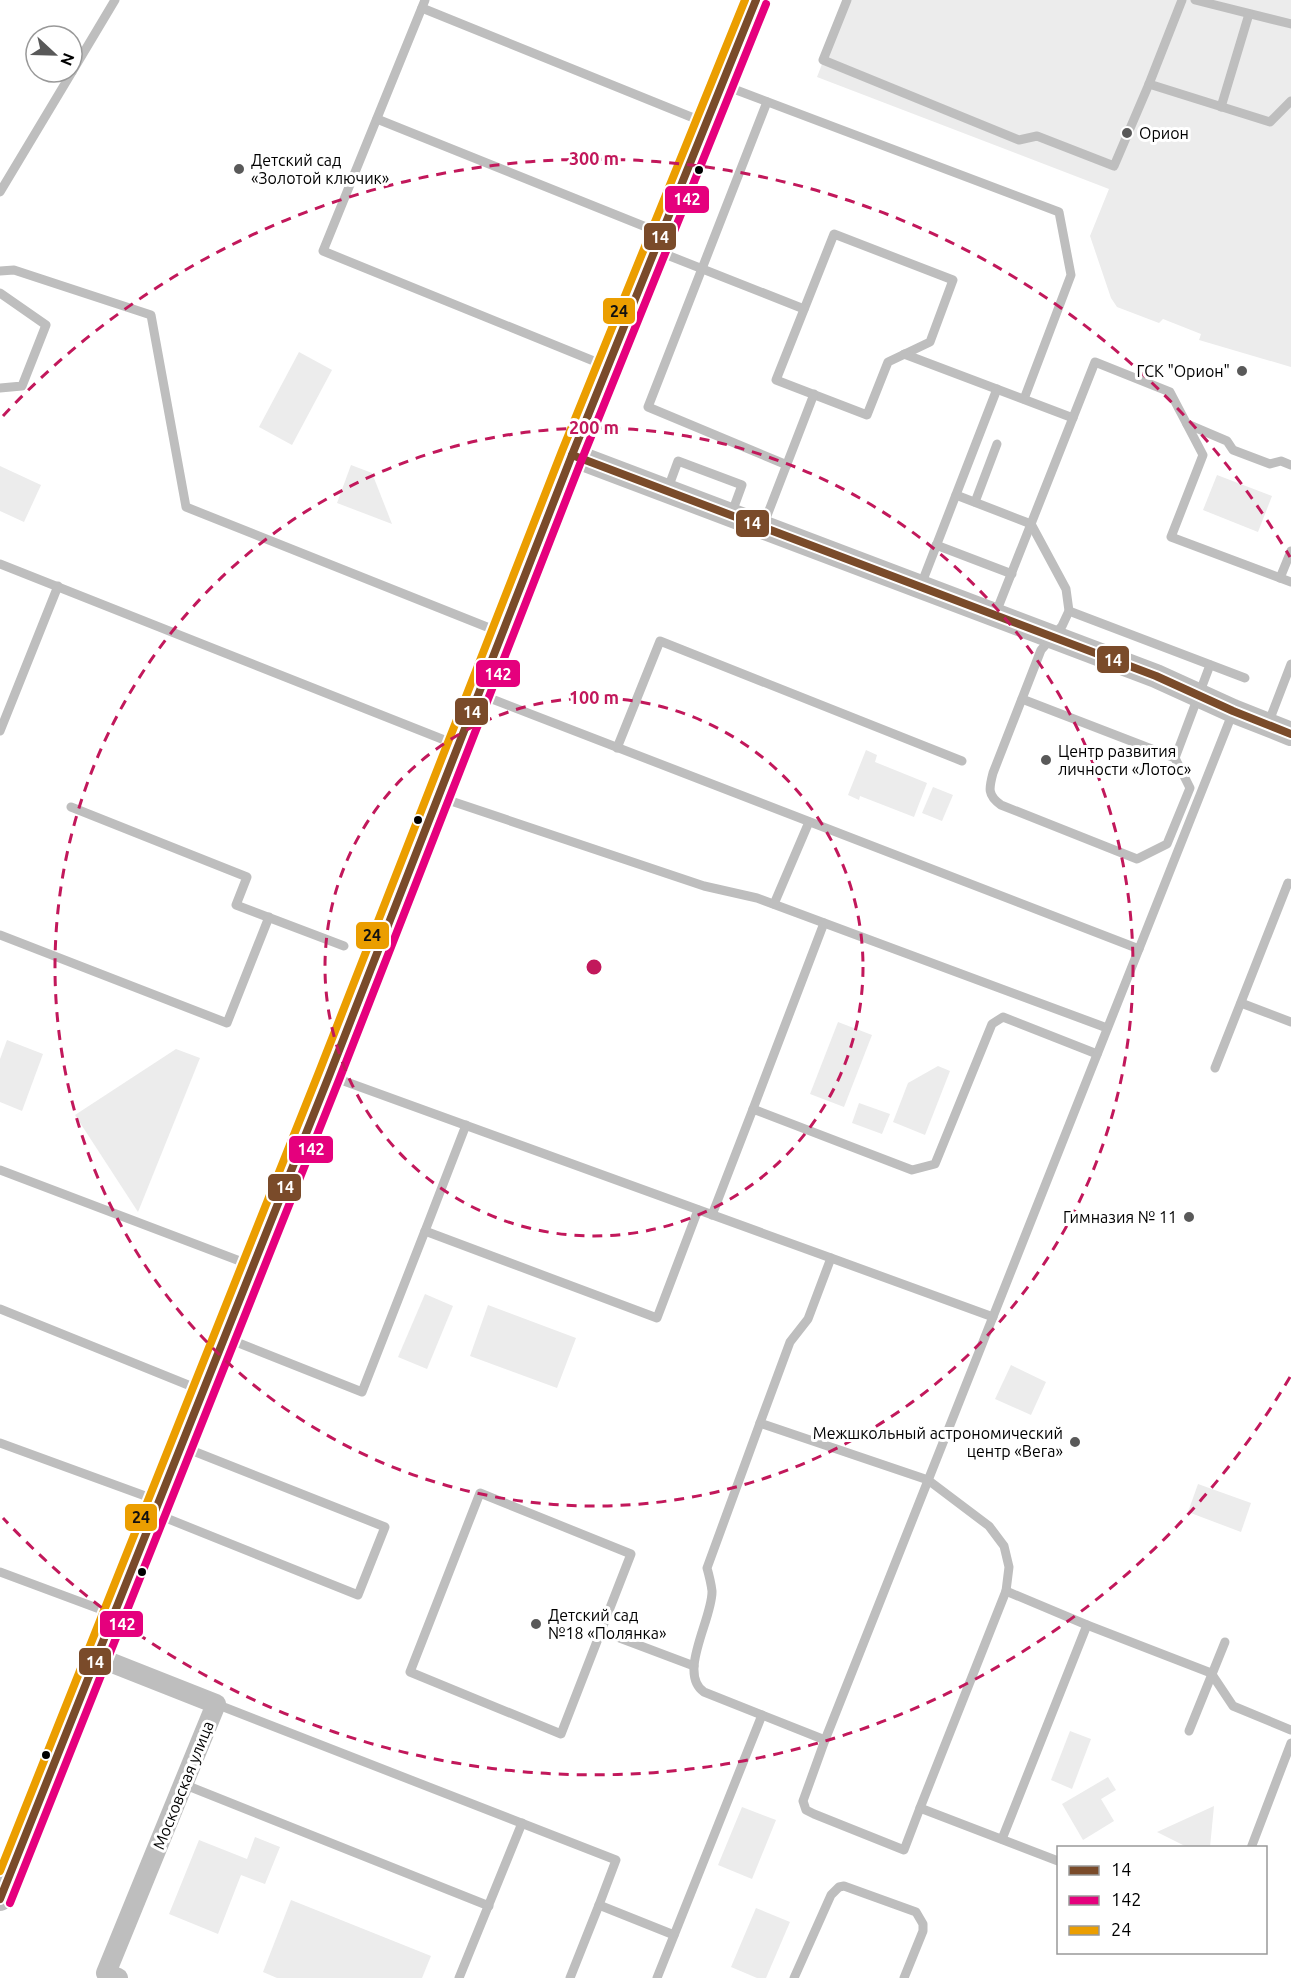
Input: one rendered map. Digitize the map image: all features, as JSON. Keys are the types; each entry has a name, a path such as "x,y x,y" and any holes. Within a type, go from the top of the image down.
{"street":[{"path":"0,1899 329,1076 572,455 756,0"},
{"path":"572,455 1156,676 1291,734"},
{"name":"Московская улица","path":"96,1657 216,1704 109,1976"}],"lane":[{"path":"84,52 115,0"},
{"path":"847,0 823,60 1019,140 1037,136 1113,166 1182,0"},
{"path":"1195,0 1291,24"},
{"path":"609,367 323,251 423,4 706,123"},
{"path":"1221,107 1250,14"},
{"path":"0,192 65,84"},
{"path":"1149,84 1270,122 1291,100"},
{"path":"721,85 1059,212 1071,275 1024,399"},
{"path":"766,102 648,407 787,465"},
{"path":"377,118 658,242 701,269 804,309"},
{"path":"834,234 953,280 930,342 904,354 888,362 867,415 776,380 834,234"},
{"path":"0,271 14,270 151,315 186,507 503,633"},
{"path":"0,293 46,325 22,386 0,388"},
{"path":"904,354 1073,418"},
{"path":"995,615 1095,363 1170,392 1203,455 1171,537 1291,582"},
{"path":"920,587 997,389"},
{"path":"763,527 814,394"},
{"path":"1187,424 1227,441 1233,450 1270,464 1281,461 1291,465"},
{"path":"975,502 997,444"},
{"path":"667,491 678,461 742,485 731,515"},
{"path":"956,495 1031,524 1066,589 1069,611 1062,626 1041,650 1022,699 990,783 992,799 1000,805 1137,859 1167,844 1190,788 1175,758 1022,699"},
{"path":"936,545 1012,574"},
{"path":"1280,578 1291,551"},
{"path":"0,564 459,746"},
{"path":"0,732 58,586"},
{"path":"1069,611 1245,678"},
{"path":"617,748 660,641 962,761"},
{"path":"1267,725 1291,664"},
{"path":"1175,758 1210,665"},
{"path":"479,694 1139,949"},
{"path":"760,1423 928,1480 989,1526 1004,1546 1009,1567 1006,1591 904,1850 806,1810 803,1801 804,1793 928,1480 993,1317 1107,1028 1139,949 1191,816 1233,711"},
{"path":"439,797 704,886 757,898 1107,1028"},
{"path":"71,807 247,877 237,905 344,946"},
{"path":"1180,812 1191,816"},
{"path":"774,904 809,822"},
{"path":"1215,1068 1288,883 1291,885"},
{"path":"0,935 227,1023 269,917"},
{"path":"712,1215 824,923"},
{"path":"1241,1003 1291,1022"},
{"path":"753,1109 912,1170 935,1164 992,1024 1003,1017 1097,1054"},
{"path":"329,1076 993,1317"},
{"path":"224,1337 362,1392 466,1125"},
{"path":"0,1170 253,1266"},
{"path":"425,1231 657,1318 698,1210"},
{"path":"825,1740 704,1692 697,1688 693,1679 712,1592 707,1568 790,1342 808,1319 831,1258"},
{"path":"0,1309 203,1391"},
{"path":"0,1443 156,1507 358,1595 385,1527 180,1447"},
{"path":"480,1493 631,1554 601,1631 561,1734 410,1672 480,1493"},
{"path":"0,1572 114,1615"},
{"path":"1006,1591 1212,1673 1233,1706 1291,1730"},
{"path":"1002,1839 1087,1625"},
{"path":"601,1631 694,1666"},
{"path":"1189,1731 1225,1642"},
{"path":"216,1704 616,1860 570,1978"},
{"path":"657,1978 762,1715"},
{"path":"1252,1846 1291,1743"},
{"path":"183,1784 489,1906"},
{"path":"920,1808 1057,1860"},
{"path":"459,1978 522,1823"},
{"path":"794,1978 831,1895 839,1887 844,1886 916,1912 921,1917 923,1931 904,1978"},
{"path":"599,1905 674,1935"}],"shaded area":[{"name":"Орион","path":"847,0 1291,0 1291,367 1199,340 1201,334 1163,319 1159,323 1117,307 1111,298 1090,236 1109,189 817,77"},
{"path":"299,352 332,370 292,445 259,427"},
{"path":"351,465 372,473 392,524 337,503"},
{"path":"0,466 41,485 24,522 0,511"},
{"path":"1217,475 1272,496 1258,532 1203,510"},
{"path":"866,750 877,755 875,762 927,783 914,817 860,796 859,800 848,795"},
{"path":"933,787 953,795 942,821 922,813"},
{"path":"838,1022 872,1035 844,1107 810,1094"},
{"path":"7,1040 43,1054 22,1111 0,1102 0,1059"},
{"path":"176,1049 200,1058 138,1212 75,1115"},
{"path":"938,1066 950,1071 925,1135 893,1122 908,1083"},
{"path":"859,1103 890,1114 882,1134 852,1123"},
{"path":"425,1294 453,1306 427,1369 398,1357"},
{"path":"488,1305 576,1338 557,1388 470,1356"},
{"path":"1011,1365 1046,1382 1031,1415 995,1399"},
{"path":"1198,1484 1251,1503 1241,1532 1188,1512"},
{"path":"1070,1731 1091,1739 1072,1789 1051,1780"},
{"path":"1108,1777 1116,1790 1101,1799 1114,1821 1083,1840 1062,1804"},
{"path":"1214,1806 1210,1846 1185,1846 1157,1832"},
{"path":"742,1807 776,1820 752,1879 718,1865"},
{"path":"255,1837 280,1847 265,1884 241,1875 218,1934 169,1914 199,1840 247,1859"},
{"path":"291,1900 431,1956 422,1978 277,1978 263,1972"},
{"path":"756,1908 790,1922 766,1978 757,1978 731,1967"}],"transit line":[{"name":"24","path":"0,1871 319,1072 562,451 745,0"},
{"name":"14","path":"0,1899 329,1076 572,455 756,0"},
{"name":"142","path":"10,1903 339,1080 582,459 766,4"},
{"name":"14","path":"572,455 1156,676 1291,734"}],"place":[{"name":"Орион","path":"1127,133"},
{"name":"Детский сад «Золотой ключик»","path":"239,169"},
{"name":"ГСК \"Орион\"","path":"1242,371"},
{"name":"Центр развития личности «Лотос»","path":"1046,760"},
{"name":"Гимназия № 11","path":"1189,1217"},
{"name":"Межшкольный астрономический центр «Вега»","path":"1075,1442"},
{"name":"Детский сад №18 «Полянка»","path":"536,1624"}]}
